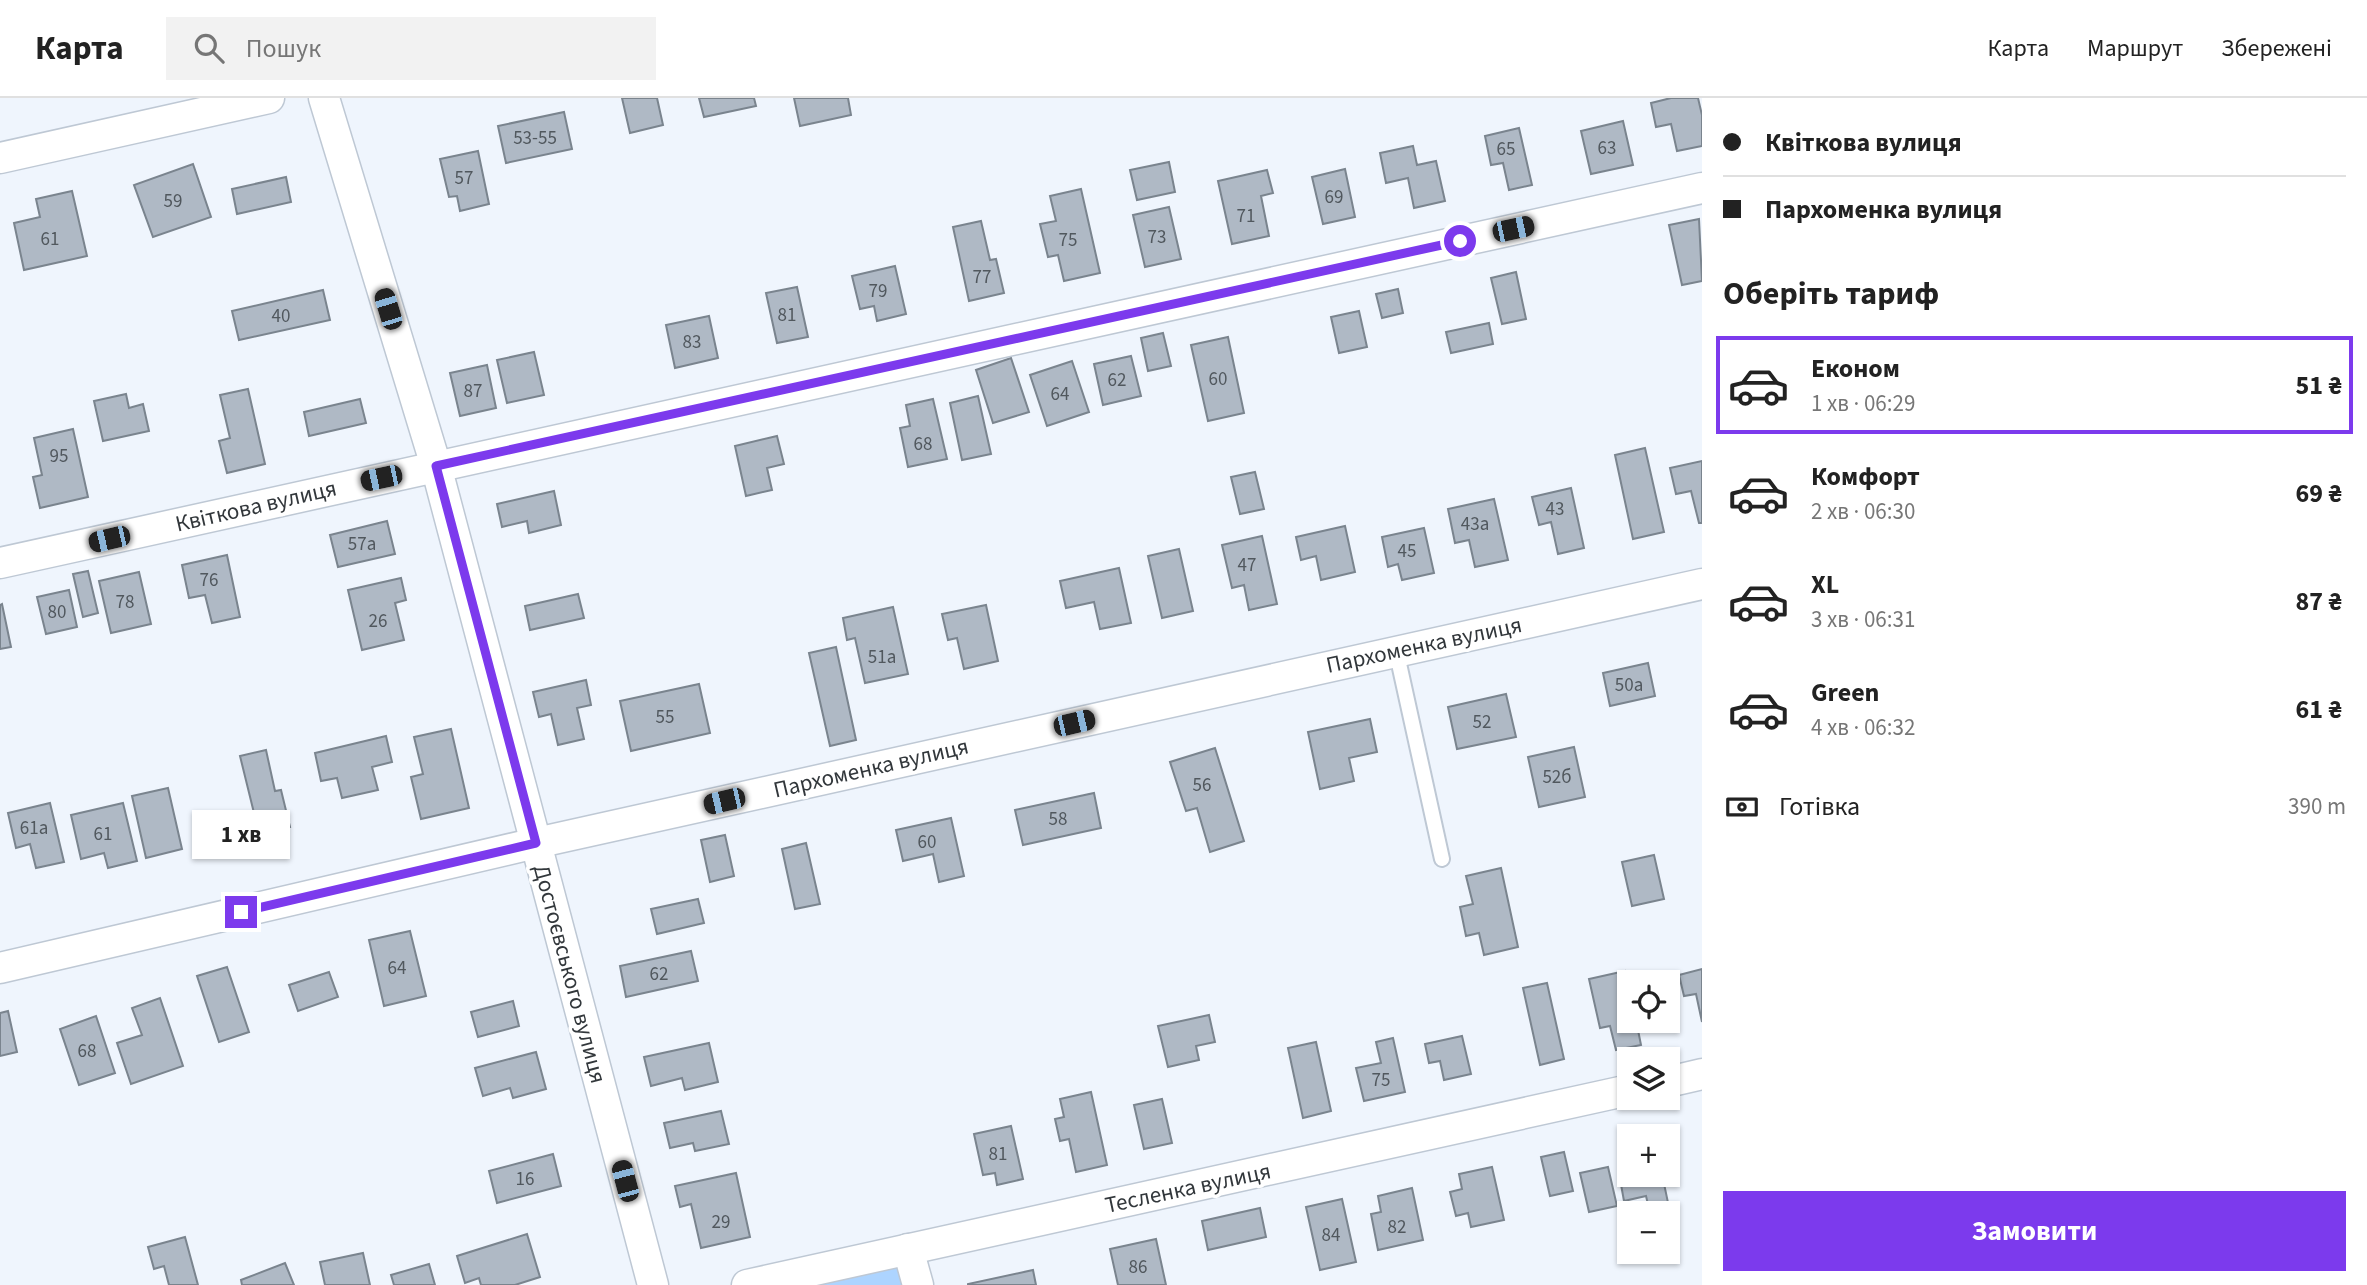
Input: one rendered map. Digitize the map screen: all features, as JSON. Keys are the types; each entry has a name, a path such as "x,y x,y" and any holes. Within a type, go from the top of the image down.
{"street":[{"path":"0,158 269,98"},
{"name":"Достоєвського вулиця","path":"324,98 436,466 653,1285"},
{"name":"Квіткова вулиця","path":"0,563 1702,188"},
{"name":"Пархоменка вулиця","path":"0,968 536,843 1702,584"},
{"path":"1680,1079 1702,1074"},
{"name":"Тесленка вулиця","path":"747,1285 1617,1093"},
{"path":"908,1249 918,1285"}],"lane":[{"path":"1396,650 1442,859"}],"shaded area":[{"path":"903,1257 911,1285 778,1285"}],"building":[{"path":"622,98 657,98 663,125 630,133"},
{"path":"699,98 754,98 756,106 704,117"},
{"path":"794,98 848,98 851,115 800,126"},
{"path":"1671,98 1698,98 1702,115 1702,146 1677,151 1671,124 1656,127 1651,103"},
{"path":"564,112 572,149 506,163 498,126"},
{"path":"1623,121 1633,165 1591,174 1581,131"},
{"path":"1519,128 1532,185 1509,190 1503,163 1491,165 1485,136"},
{"path":"1413,146 1417,165 1436,161 1445,201 1414,208 1408,178 1386,183 1380,153"},
{"path":"478,151 489,204 460,211 457,196 449,197 440,159"},
{"path":"1169,162 1175,192 1137,200 1130,170"},
{"path":"193,164 211,217 153,237 134,185"},
{"path":"1345,169 1355,217 1323,224 1312,177"},
{"path":"1267,170 1273,193 1261,196 1269,236 1232,244 1218,181"},
{"path":"286,177 291,202 237,214 232,189"},
{"path":"1081,189 1100,273 1064,281 1058,255 1048,257 1040,224 1056,221 1050,196"},
{"path":"72,191 87,256 24,270 14,223 40,217 36,199"},
{"path":"1169,207 1181,259 1145,267 1133,215"},
{"path":"1699,219 1702,281 1682,285 1669,225"},
{"path":"981,221 990,260 996,259 1004,293 969,301 953,227"},
{"path":"895,266 906,314 877,321 874,306 860,309 852,276"},
{"path":"1516,272 1526,319 1502,324 1491,278"},
{"path":"797,287 808,337 777,343 766,293"},
{"path":"1398,289 1403,313 1382,318 1376,294"},
{"path":"323,290 330,320 239,340 232,311"},
{"path":"1359,311 1367,347 1339,353 1331,317"},
{"path":"709,316 718,358 675,368 666,325"},
{"path":"1489,323 1493,344 1451,353 1446,332"},
{"path":"1163,333 1171,366 1148,371 1141,338"},
{"path":"1228,337 1244,413 1208,421 1191,345"},
{"path":"534,352 544,395 507,403 497,360"},
{"path":"1131,356 1141,396 1103,405 1094,364"},
{"path":"1011,358 1029,412 993,423 976,370"},
{"path":"1072,361 1089,412 1047,426 1030,375"},
{"path":"487,365 496,408 460,416 450,373"},
{"path":"248,389 265,464 227,473 219,441 230,438 220,395"},
{"path":"126,394 129,408 143,404 149,431 103,441 94,401"},
{"path":"978,396 991,454 962,460 950,403"},
{"path":"360,399 366,423 309,436 304,412"},
{"path":"933,399 947,459 908,467 900,428 910,426 906,405"},
{"path":"73,429 88,497 40,508 33,477 42,475 34,438"},
{"path":"777,436 784,464 767,468 772,490 746,496 735,446"},
{"path":"1645,448 1664,532 1633,539 1615,455"},
{"path":"1702,461 1702,523 1699,523 1691,491 1676,494 1670,468"},
{"path":"1255,472 1264,509 1240,514 1231,477"},
{"path":"1571,488 1584,548 1558,554 1551,522 1539,525 1532,497"},
{"path":"554,491 561,525 529,533 527,521 502,527 497,504"},
{"path":"1494,499 1508,560 1475,567 1469,540 1455,543 1448,509"},
{"path":"387,521 395,554 338,567 330,535"},
{"path":"1345,526 1355,572 1321,580 1316,556 1301,560 1296,537"},
{"path":"1424,528 1434,573 1402,580 1398,564 1388,567 1382,537"},
{"path":"1262,536 1277,604 1249,610 1244,585 1232,588 1222,545"},
{"path":"1179,549 1193,611 1162,618 1148,556"},
{"path":"227,555 240,617 212,623 205,595 189,598 182,565"},
{"path":"1119,568 1131,623 1100,629 1094,602 1066,608 1060,581"},
{"path":"88,571 98,613 83,617 73,574"},
{"path":"139,572 151,624 111,633 99,581"},
{"path":"401,578 406,600 395,603 404,640 362,650 348,590"},
{"path":"69,590 77,627 46,634 37,597"},
{"path":"578,594 584,618 530,630 525,606"},
{"path":"2,604 11,647 0,649 0,605"},
{"path":"986,605 998,661 964,669 957,638 948,640 942,614"},
{"path":"893,607 908,674 865,683 855,638 847,640 843,618"},
{"path":"836,647 856,740 830,746 809,653"},
{"path":"1648,663 1655,696 1610,706 1603,673"},
{"path":"586,680 591,705 577,708 584,739 558,745 551,714 539,717 533,692"},
{"path":"699,684 710,733 631,751 620,701"},
{"path":"1506,694 1516,737 1457,749 1448,707"},
{"path":"1370,719 1377,752 1349,758 1354,781 1320,789 1308,732"},
{"path":"451,729 469,808 421,819 411,777 423,774 414,737"},
{"path":"386,736 392,762 372,767 378,790 342,798 337,778 321,781 315,753"},
{"path":"1574,747 1585,797 1539,807 1528,757"},
{"path":"1215,748 1244,841 1210,852 1197,808 1186,811 1170,762"},
{"path":"266,750 275,791 281,790 290,827 248,837 243,816 254,813 240,756"},
{"path":"168,788 182,849 146,858 132,796"},
{"path":"1094,793 1101,828 1023,845 1015,810"},
{"path":"50,803 64,862 36,868 30,844 16,848 8,813"},
{"path":"123,803 137,861 108,868 104,853 81,859 71,815"},
{"path":"951,818 964,876 939,882 933,854 903,861 896,830"},
{"path":"725,835 734,876 710,882 701,840"},
{"path":"806,843 820,904 795,909 782,849"},
{"path":"1654,855 1664,899 1632,906 1622,862"},
{"path":"1501,868 1518,947 1484,955 1479,933 1466,936 1460,907 1473,904 1466,876"},
{"path":"698,899 704,923 657,934 651,909"},
{"path":"410,931 426,996 384,1006 369,940"},
{"path":"691,951 698,981 626,997 620,966"},
{"path":"227,967 249,1032 219,1042 197,976"},
{"path":"1702,969 1702,1022 1696,994 1684,996 1680,975"},
{"path":"329,972 338,997 298,1011 289,985"},
{"path":"1617,973 1617,1033 1639,1033 1641,1045 1617,1047 1616,1050 1610,1026 1600,1028 1589,979"},
{"path":"1547,983 1564,1059 1540,1065 1523,988"},
{"path":"160,998 183,1066 131,1084 117,1043 142,1035 132,1008"},
{"path":"513,1001 519,1026 478,1037 471,1012"},
{"path":"8,1011 17,1052 0,1056 0,1013"},
{"path":"1209,1015 1215,1042 1196,1046 1199,1060 1168,1067 1158,1026"},
{"path":"96,1016 115,1073 79,1085 60,1029"},
{"path":"1462,1036 1471,1074 1444,1080 1440,1061 1429,1063 1425,1044"},
{"path":"1393,1038 1405,1092 1364,1101 1356,1068 1381,1063 1376,1042"},
{"path":"1316,1042 1331,1111 1303,1118 1288,1048"},
{"path":"709,1043 718,1082 685,1090 682,1078 651,1086 644,1057"},
{"path":"536,1052 546,1089 513,1098 510,1088 483,1096 475,1068"},
{"path":"1091,1092 1107,1165 1076,1172 1069,1139 1060,1141 1055,1119 1064,1117 1060,1099"},
{"path":"1162,1099 1172,1143 1144,1149 1134,1105"},
{"path":"721,1111 729,1144 695,1151 693,1143 670,1148 664,1123"},
{"path":"1011,1126 1023,1179 997,1185 995,1173 983,1175 974,1134"},
{"path":"1564,1152 1573,1191 1550,1196 1541,1157"},
{"path":"553,1154 561,1186 497,1203 489,1171"},
{"path":"1492,1167 1504,1220 1471,1227 1468,1213 1456,1216 1450,1192 1462,1189 1459,1174"},
{"path":"1608,1167 1617,1206 1589,1212 1580,1173"},
{"path":"736,1173 750,1237 701,1248 691,1204 680,1207 675,1186"},
{"path":"1621,1187 1665,1187 1668,1201 1647,1201 1646,1196 1624,1201"},
{"path":"1412,1188 1423,1240 1378,1250 1371,1214 1381,1212 1378,1196"},
{"path":"1342,1199 1356,1262 1320,1270 1306,1207"},
{"path":"1260,1208 1266,1237 1208,1250 1202,1221"},
{"path":"527,1234 540,1277 515,1285 481,1285 479,1278 465,1283 457,1256"},
{"path":"185,1237 198,1285 169,1285 164,1266 154,1269 148,1247"},
{"path":"1156,1239 1166,1285 1118,1285 1110,1249"},
{"path":"363,1253 370,1285 325,1285 320,1262"},
{"path":"285,1263 294,1285 242,1285 241,1280"},
{"path":"429,1264 435,1285 394,1285 391,1275"},
{"path":"1033,1270 1036,1285 968,1285 968,1284"}],"route":[{"path":"241,912 536,843 436,466 1460,241"}]}
